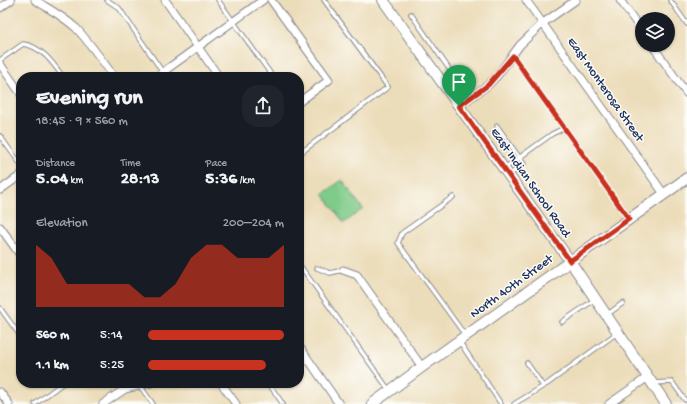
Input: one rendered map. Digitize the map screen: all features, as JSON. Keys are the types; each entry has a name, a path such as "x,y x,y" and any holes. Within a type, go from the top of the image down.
{"main road":[{"name":"East Indian School Road","path":"383,0 570,261 666,404"},
{"name":"North 40th Street","path":"378,402 390,391 462,338 664,194 686,180"}],"street":[{"path":"0,8 11,0"},
{"path":"35,0 75,28 92,47 110,72"},
{"path":"165,0 216,72"},
{"path":"169,72 198,47 263,0"},
{"path":"271,0 329,80 304,98"},
{"name":"East Monterosa Street","path":"526,0 664,194"},
{"path":"459,106 488,85 513,56 520,45 542,23 576,0"},
{"path":"620,0 635,21"},
{"path":"657,52 687,94"},
{"path":"0,64 16,87"},
{"path":"0,190 16,179"},
{"path":"0,227 16,249"},
{"path":"343,270 357,275 422,367"},
{"path":"304,353 339,404"},
{"path":"609,404 650,380"},
{"path":"103,404 125,389 130,388"},
{"path":"224,388 236,404"},
{"path":"0,392 9,404"}],"lane":[{"path":"107,0 119,8 163,72"},
{"path":"218,0 269,72"},
{"path":"304,150 388,87 324,0"},
{"path":"670,0 687,24"},
{"path":"411,14 454,76 453,79 445,86"},
{"path":"0,60 23,44 32,45 53,62 60,72"},
{"path":"513,56 629,219"},
{"path":"497,126 524,164 506,172"},
{"path":"506,172 519,157 552,134 564,128"},
{"path":"0,136 16,158"},
{"path":"453,197 402,233 398,242 462,338 501,404"},
{"path":"317,268 330,273 343,270"},
{"path":"304,271 390,391"},
{"path":"562,322 595,299"},
{"path":"606,315 623,303"},
{"path":"0,308 16,330"},
{"path":"514,404 543,386 618,332"},
{"path":"527,363 543,386"},
{"path":"650,380 672,382 685,400"},
{"path":"35,404 56,388"},
{"path":"141,388 153,404"},
{"path":"272,388 283,404"}],"green space":[{"path":"342,180 363,209 344,223 323,194"}],"route":[{"path":"513,56 629,219 570,261 459,106 488,85 513,56"}]}
